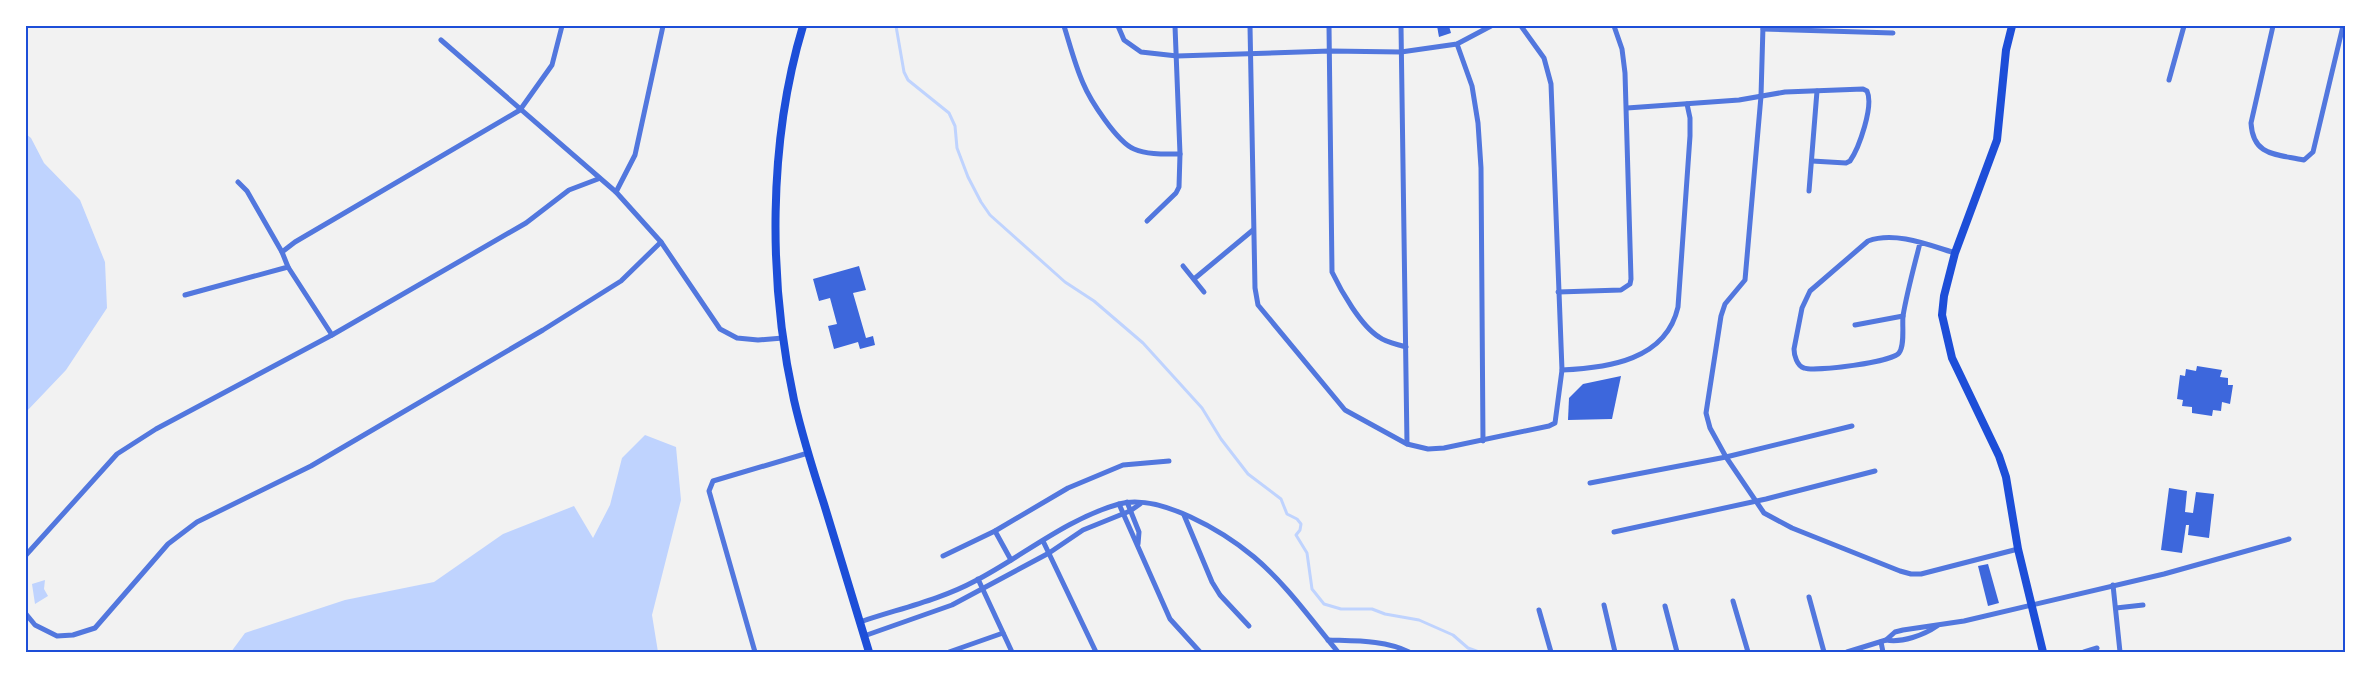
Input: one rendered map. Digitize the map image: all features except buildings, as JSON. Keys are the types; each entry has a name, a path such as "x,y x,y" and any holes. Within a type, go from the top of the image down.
{"main road":[{"path":"802,26 785,106 778,170 776,230 783,338 794,399 808,453 869,652"},
{"path":"2012,26 2006,50 1997,140 1955,253 1944,296 1942,315 1946,336 1961,379 1999,456 2008,487 2030,605 2043,652"}],"street":[{"path":"282,252 520,110 552,65 562,26"},
{"path":"616,192 635,155 663,26"},
{"path":"1064,26 1084,85 1122,141 1133,149 1159,154 1180,154"},
{"path":"1118,26 1124,40 1141,52 1177,56 1330,51 1401,52 1457,44 1491,26"},
{"path":"1147,221 1176,193 1179,187 1180,154 1175,26"},
{"path":"1250,26 1255,297 1269,320 1345,410 1407,444 1428,449 1483,441 1555,423 1562,370 1551,84 1544,58 1521,26"},
{"path":"1329,26 1332,272 1346,297 1370,329 1378,337 1406,347"},
{"path":"1401,26 1407,444"},
{"path":"1558,292 1622,290 1630,284 1627,108 1622,49 1614,26"},
{"path":"2169,80 2184,26"},
{"path":"2273,26 2251,123 2252,135 2256,144 2265,151 2304,160 2313,152 2343,26"},
{"path":"1893,33 1763,27 1761,93 1745,280 1722,310 1706,413 1710,428 1726,457 1764,513 1773,520 1911,574 2018,549"},
{"path":"441,40 598,179 616,192 661,242 720,330 737,338 758,340 783,338"},
{"path":"1457,44 1472,86 1478,123 1481,168 1483,441"},
{"path":"1627,108 1687,104 1761,93 1863,89 1867,91 1871,100 1870,109 1850,161 1846,163 1812,161"},
{"path":"1809,190 1817,91"},
{"path":"1562,370 1601,367 1634,357 1667,334 1674,323 1679,291 1690,136 1687,104"},
{"path":"26,555 117,454 156,429 332,335 526,223 568,190 598,179"},
{"path":"238,182 247,191 282,252 288,267 332,335"},
{"path":"1194,279 1253,230"},
{"path":"1920,243 1903,316 1901,351 1898,356 1818,370 1803,368 1799,365 1794,349 1802,308 1810,291 1868,241 1878,237 1920,243 1955,253"},
{"path":"26,614 35,625 57,636 73,635 94,628 168,544 197,522 311,466 543,330 621,281 661,242"},
{"path":"1183,266 1204,291"},
{"path":"185,295 288,267"},
{"path":"1855,326 1903,316"},
{"path":"1590,483 1726,457 1852,426"},
{"path":"756,652 709,491 710,485 713,481 808,453"},
{"path":"943,556 995,531 1068,488 1123,465 1169,461"},
{"path":"1614,532 1757,501 1875,471"},
{"path":"860,622 950,593 1079,519 1127,502 1159,505 1183,514 1227,537 1255,558 1280,583 1338,652"},
{"path":"1127,502 1139,532 1138,544"},
{"path":"1119,504 1170,619 1200,652"},
{"path":"864,636 952,605 1049,553 1083,530 1130,511 1141,504"},
{"path":"1183,514 1212,582 1220,595 1249,626"},
{"path":"995,531 1011,560"},
{"path":"1848,652 1883,641 1895,642 1929,632 1937,626 2113,585 2289,539"},
{"path":"1043,541 1096,652"},
{"path":"978,579 1012,652"},
{"path":"2113,585 2120,652"},
{"path":"1809,597 1824,652"},
{"path":"1733,600 1748,652"},
{"path":"1604,605 1615,652"},
{"path":"2116,608 2143,605"},
{"path":"1665,606 1677,652"},
{"path":"1539,610 1551,652"},
{"path":"949,652 1003,633"},
{"path":"1328,639 1366,641 1390,645 1409,652"},
{"path":"1883,641 1883,652"},
{"path":"2084,652 2097,648"}],"water":[{"path":"26,134 31,138 44,163 80,200 105,262 107,308 66,370 26,412"},
{"path":"645,435 676,447 681,500 652,615 658,652 231,652 245,633 345,600 434,582 503,534 574,506 593,538 610,505 622,458"},
{"path":"45,580 44,589 48,596 35,604 32,584"}],"waterway":[{"path":"896,26 904,72 908,80 949,113 955,126 957,148 968,177 990,215 1065,282 1094,301 1143,343 1202,408 1221,439 1248,474 1281,499 1287,514 1301,524 1296,535 1307,553 1312,589 1324,604 1341,609 1372,609 1385,614 1419,620 1453,635 1468,648 1479,652"}]}
